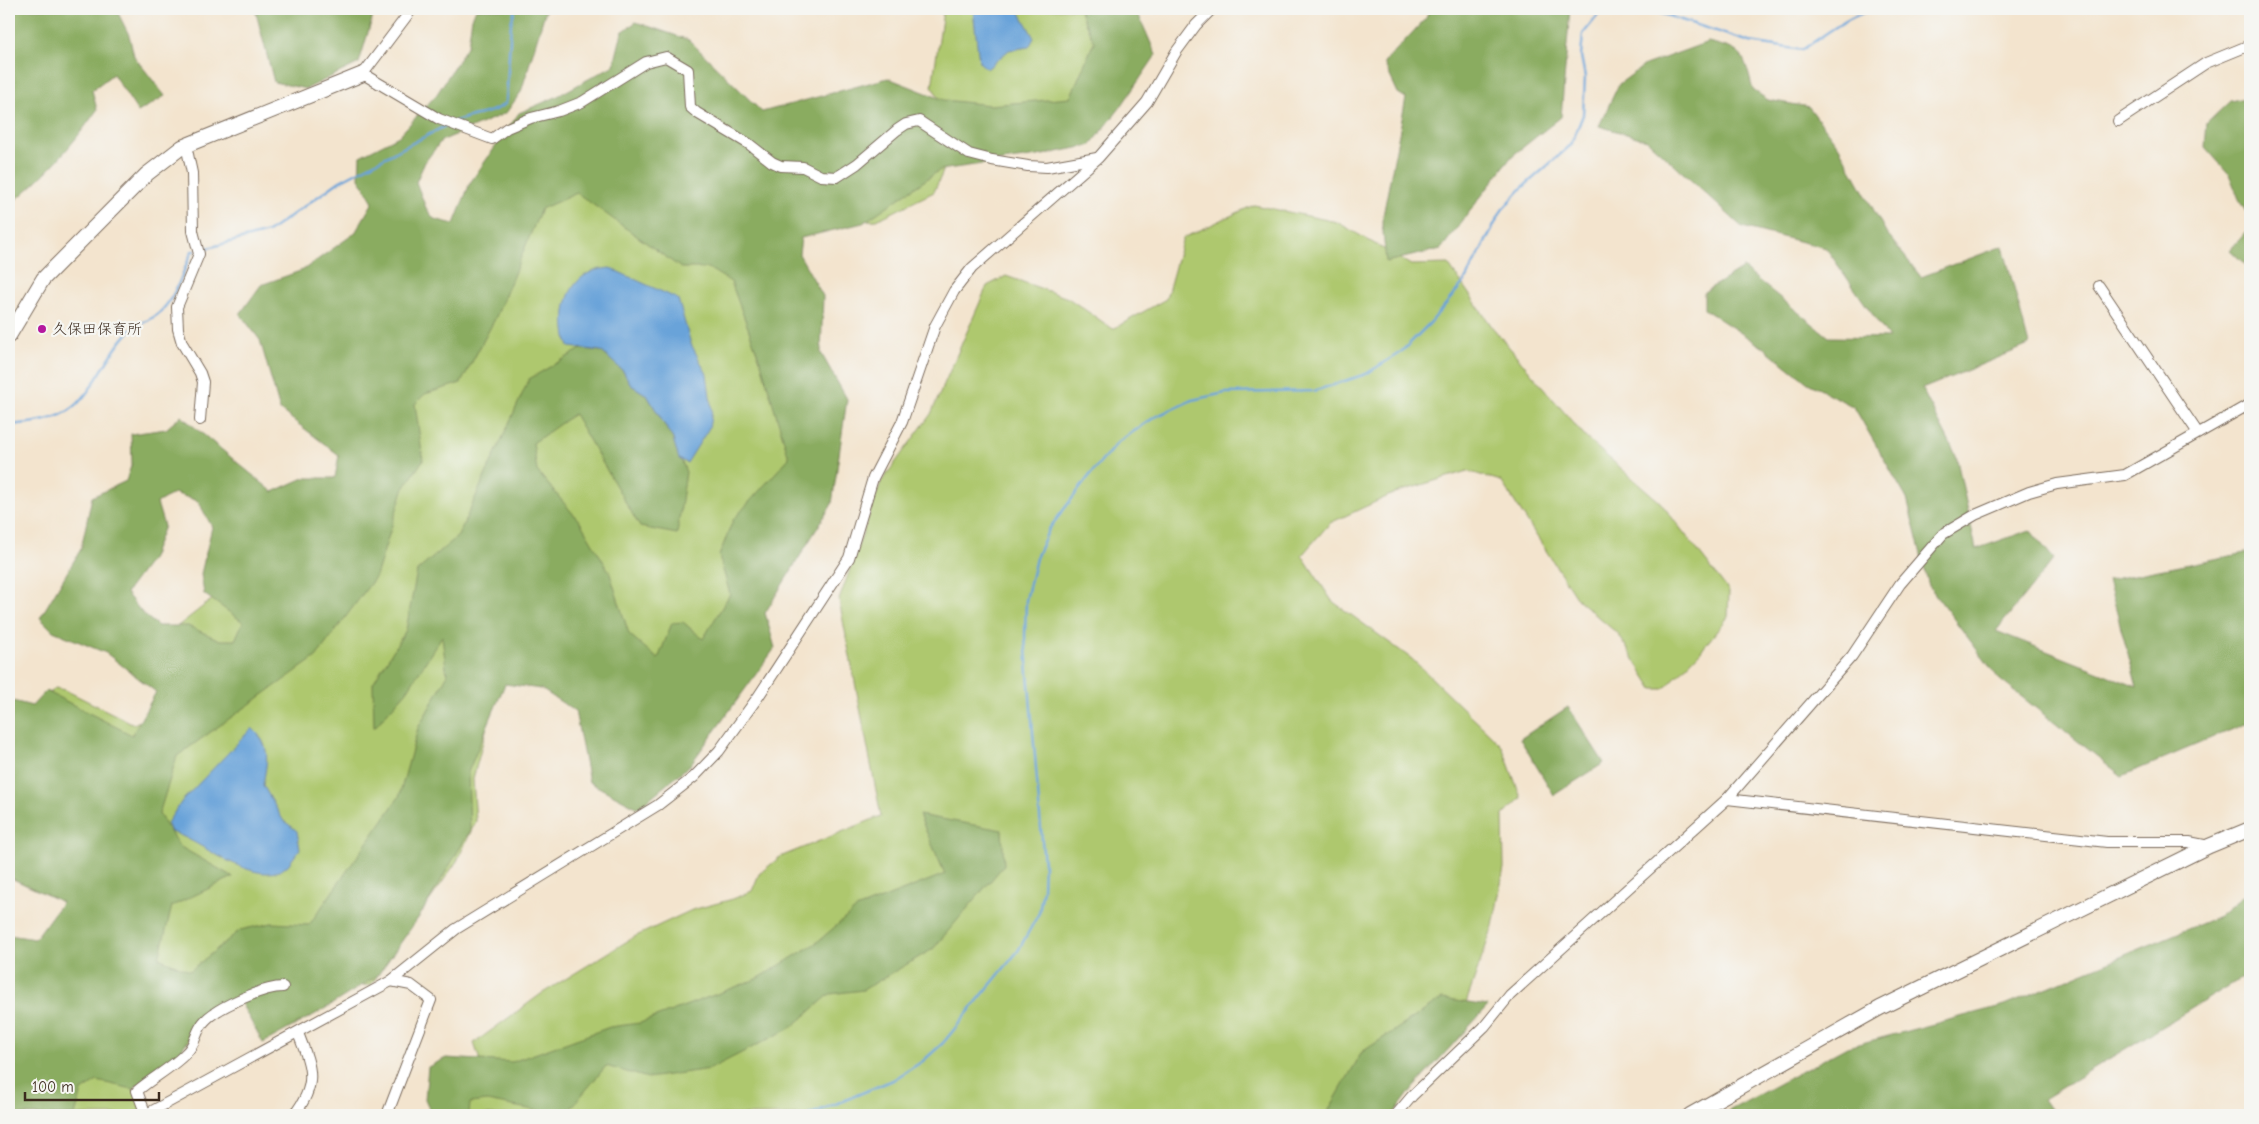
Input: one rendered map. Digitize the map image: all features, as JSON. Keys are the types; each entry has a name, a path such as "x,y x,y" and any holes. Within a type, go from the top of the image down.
{"street":[{"path":"9,336 43,279 146,174 186,145 363,74 412,9"},
{"path":"283,986 272,987 210,1014 200,1026 197,1039 186,1054 137,1091 146,1115 391,982 456,929 658,805 694,777 719,751 758,697 849,558 873,478 902,422 935,326 954,291 972,268 1098,158 1147,102 1176,52 1196,25 1212,9"},
{"path":"2118,121 2206,63 2250,45"},
{"path":"363,74 439,119 492,139 507,128 531,118 559,111 582,102 646,62 666,57 688,70 690,107 697,113 749,144 772,162 781,166 804,167 821,176 837,177 857,164 897,130 906,124 919,121 970,154 992,160 1047,167 1098,158"},
{"path":"186,145 192,173 194,231 199,254 177,308 178,329 182,343 200,373 203,382 200,420"},
{"path":"2099,286 2198,433"},
{"path":"1396,1115 1412,1096 1484,1027 1510,995 1727,799 1852,656 1900,584 1943,534 1975,515 2029,492 2057,484 2125,475 2250,404"},
{"path":"1727,799 2107,842 2189,842 2209,846"},
{"path":"1690,1115 1880,1008 2209,846 2250,829"},
{"path":"387,1115 431,1000 411,985 391,982"},
{"path":"294,1115 312,1082 310,1065 298,1033"}],"green space":[{"path":"9,9 116,9 129,35 134,56 165,96 138,112 113,74 92,90 97,110 78,136 46,173 9,205"},
{"path":"255,9 375,9 359,63 306,89 274,82"},
{"path":"476,9 546,9 521,92 506,113 441,141 425,162 416,182 426,208 434,219 454,224 470,183 519,113 556,97 614,65 622,32 636,22 689,40 762,112 888,78 944,100 990,105 1070,98 1094,42 1079,9 1136,9 1156,55 1120,108 1091,145 1038,156 940,170 863,223 801,238 799,254 823,296 821,353 847,399 832,504 765,613 775,648 690,765 638,808 589,782 575,711 541,689 505,684 468,772 470,831 421,914 377,976 321,1011 263,1043 237,996 196,1023 182,1050 133,1089 97,1081 82,1091 75,1115 9,1115 9,935 35,939 62,902 9,877 9,700 32,706 46,691 132,735 156,692 106,653 53,631 40,618 81,549 92,497 126,481 132,463 131,434 166,429 181,416 273,492 304,478 335,478 339,455 280,410 260,340 240,314 261,285 303,270 355,233 373,202 359,178 360,156 399,136 437,94 468,45 472,18","holes":["577,193 681,268 708,268 731,282 761,363 789,458 733,520 719,556 730,594 703,639 683,622 672,623 658,659 629,634 609,571 580,522 537,471 533,443 574,414 640,527 677,534 686,472 673,439 647,395 631,385 623,371 601,351 581,349 529,379 458,536 417,571 406,630 373,683 374,728 407,691 442,636 447,676 418,728 399,797 309,925 272,923 240,930 190,971 159,958 172,906 233,877 179,846 159,814 177,756 316,657 376,576 403,490 423,460 415,404 425,394 461,383 496,317 541,209","174,493 198,501 212,527 201,574 204,594 243,622 235,640 220,640 188,626 158,626 143,614 126,593 152,558 164,526 157,503"]},
{"path":"941,9 1100,9 1089,113 955,122 932,87 943,11"},
{"path":"1430,9 1570,9 1561,117 1512,156 1441,249 1386,262 1382,221 1406,98 1398,93 1384,63 1426,18"},
{"path":"1708,42 1730,48 1741,56 1753,90 1768,100 1809,107 1839,147 1887,234 1921,277 2003,246 2029,345 1922,389 1956,455 1976,549 2030,530 2054,559 1996,631 2137,687 2108,580 2250,552 2250,722 2122,776 1999,679 1929,586 1907,499 1854,407 1808,383 1764,348 1704,309 1704,292 1743,268 1829,337 1889,338 1826,248 1742,227 1647,140 1599,126 1619,84 1645,65"},
{"path":"2250,97 2250,218 2239,199 2229,174 2205,147 2207,123 2230,101"},
{"path":"691,117 952,151 934,192 877,220 812,223 790,247 836,423 687,700 602,606 497,689 473,779 476,821 457,861 371,985 337,987 207,1008 192,1039 132,1083 141,1110 130,1115 9,1115 105,961 37,727 43,700 55,688 65,690 134,724 168,704 169,633 238,579 347,524 381,412 528,213"},
{"path":"1254,205 1337,222 1411,265 1448,264 1493,328 1586,438 1660,502 1729,591 1728,617 1701,651 1664,689 1653,689 1618,634 1578,600 1501,481 1467,471 1395,493 1330,523 1302,555 1332,601 1412,659 1502,746 1521,798 1503,815 1504,868 1493,926 1465,1006 1337,1115 460,1115 487,1081 474,1043 541,994 634,937 692,910 733,899 752,891 759,874 780,857 881,816 839,600 881,482 931,414 987,286 1006,276 1068,298 1113,329 1166,299 1183,238"},
{"path":"2250,228 2250,269 2230,250"},
{"path":"1568,707 1604,763 1554,795 1520,739"},
{"path":"919,815 1002,830 1004,865 933,949 863,990 830,994 792,1027 710,1069 648,1078 606,1066 571,1108 560,1115 487,1101 470,1103 469,1115 432,1115 425,1099 428,1067 446,1058 512,1062 610,1027 640,1023 759,978 816,943 856,909 945,874"},
{"path":"2250,890 2250,973 2043,1099 2054,1115 1721,1115 1847,1047 2005,1005 2219,916"},
{"path":"1442,999 1488,1006 1413,1088 1393,1115 1326,1115 1362,1052"}],"water":[{"path":"973,9 1018,9 1034,38 1029,47 1009,50 987,69 979,62"},
{"path":"610,268 678,299 691,344 707,374 712,411 709,428 687,463 679,459 673,439 647,395 631,385 623,371 601,351 569,347 566,337 565,315 569,294 574,285 593,271"},
{"path":"252,728 263,741 265,748 267,761 263,785 283,820 297,831 300,849 288,865 276,872 262,873 230,862 171,832 167,823 182,801"}],"waterway":[{"path":"454,122 494,110 506,103 511,23 515,9"},
{"path":"809,1115 893,1080 923,1061 943,1043 1018,951 1039,913 1043,889 1044,864 1025,637 1026,600 1036,558 1049,529 1118,442 1155,417 1192,400 1225,393 1314,391 1366,374 1401,352 1431,322 1464,282 1502,210 1522,188 1571,145 1583,115 1585,77 1581,56 1583,34 1602,10 1609,9"},
{"path":"1647,9 1750,42 1802,50 1847,20 1877,9"},
{"path":"200,250 268,232 340,181 447,125"},
{"path":"9,425 52,418 74,407 89,390 123,338 131,330 155,316 164,308 178,285 192,251 195,251"}],"place":[{"name":"久保田保育所","path":"42,329"}]}
